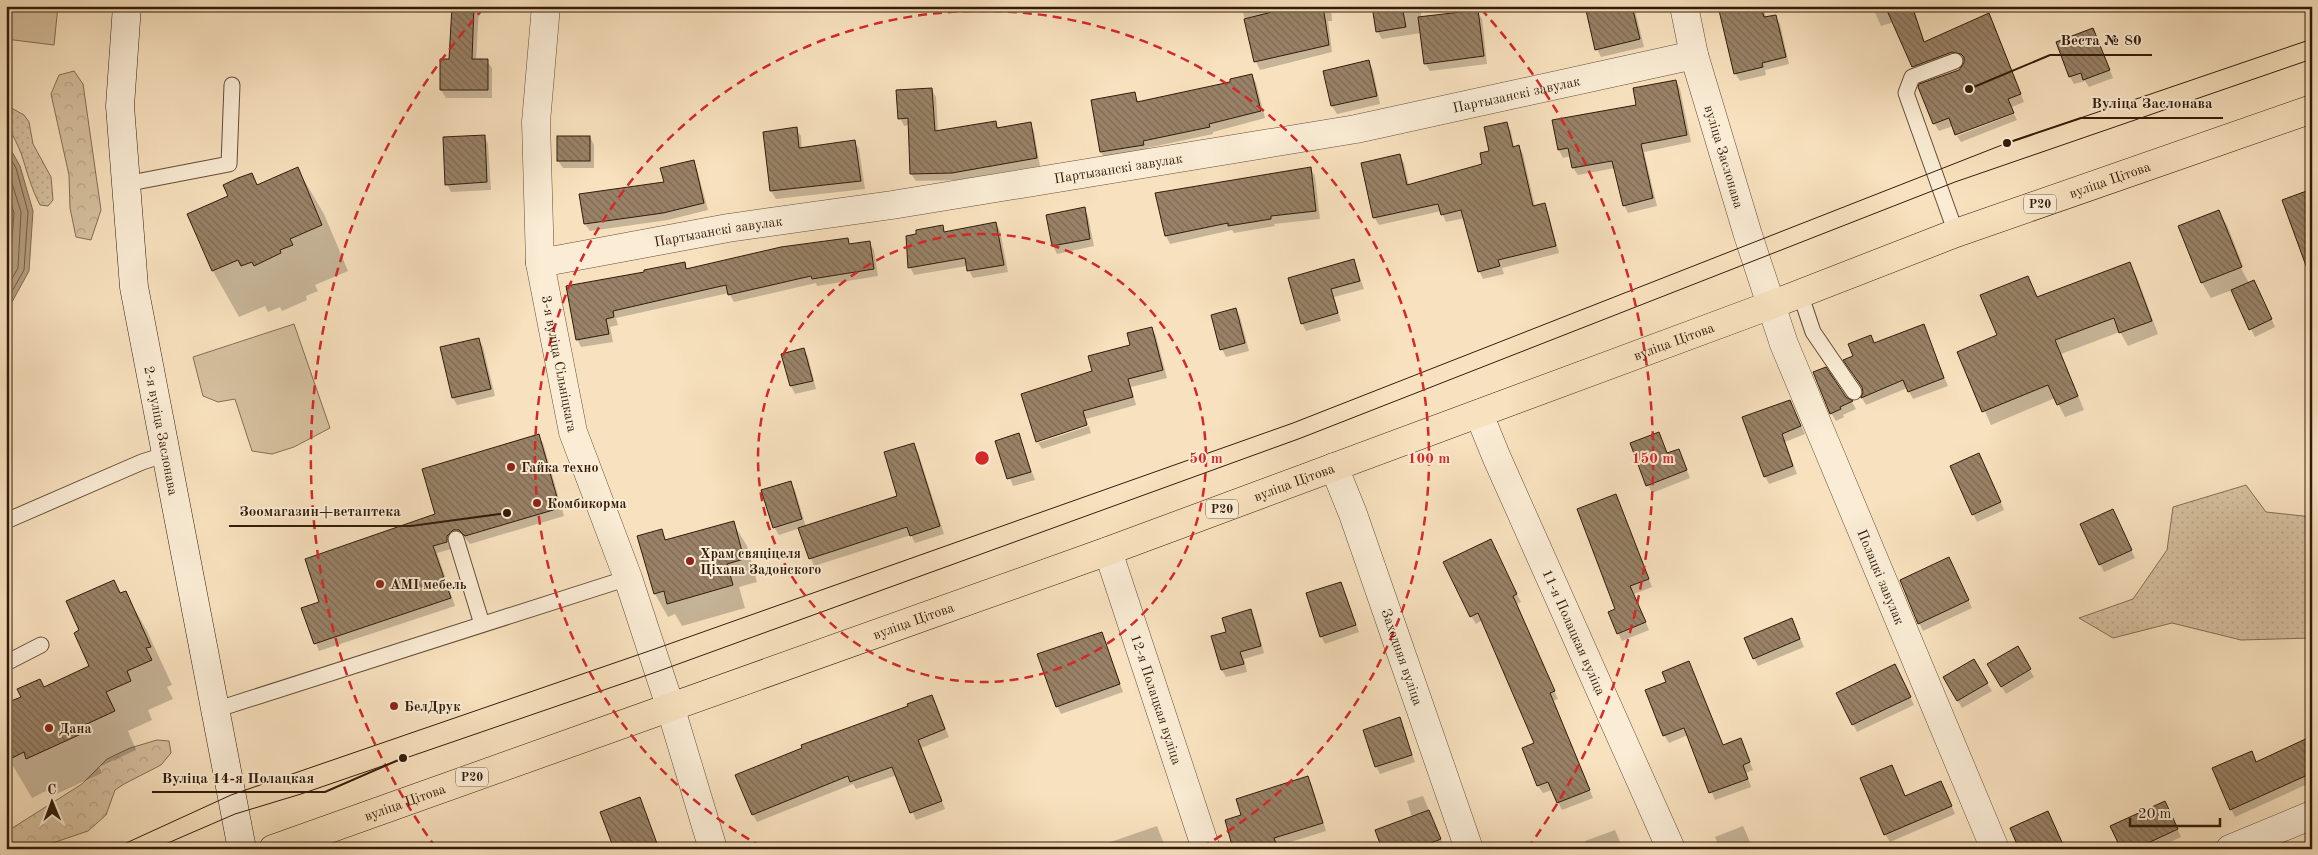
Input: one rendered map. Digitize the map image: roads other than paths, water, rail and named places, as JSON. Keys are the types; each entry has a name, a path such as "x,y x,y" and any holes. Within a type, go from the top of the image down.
{"main road":[{"name":"вуліца Цітова","path":"273,849 1108,551 1479,414 1956,233 2312,109"}],"street":[{"name":"2-я вуліца Заслонава","path":"127,6 120,106 134,287 242,849"},
{"name":"3-я вуліца Сільніцкага","path":"546,6 536,122 540,263 573,432 628,578 670,706 713,849"},
{"name":"вуліца Заслонава","path":"1684,6 1694,55 1771,304"},
{"name":"Партызанскі завулак","path":"540,263 728,228 892,205 1356,129 1694,55"},
{"name":"Полацкі завулак","path":"1771,304 1784,344 1995,849"},
{"name":"11-я Полацкая вуліца","path":"1479,414 1671,849"},
{"name":"Заходняя вуліца","path":"1334,467 1469,849"},
{"name":"12-я Полацкая вуліца","path":"1108,551 1206,849"},
{"path":"2230,849 2312,816"}],"lane":[{"path":"1955,61 1912,77 1906,94 1956,233"},
{"path":"125,184 229,164 232,85"},
{"path":"1800,293 1813,332 1854,392"},
{"path":"6,521 142,462 167,454"},
{"path":"456,539 482,624"},
{"path":"215,710 628,578"},
{"path":"6,663 41,645"}],"water":[{"path":"6,141 20,166 33,211 29,271 6,313"}],"tram line":[{"path":"113,849 231,795 652,650 1293,423 2007,143 2312,39"},
{"path":"154,849 235,814 301,794 659,671 1301,438 1955,182 2312,59"}],"place":[{"name":"Веста № 80","path":"1969,89"},
{"name":"Вуліца Заслонава","path":"2007,143"},
{"name":"Гайка техно","path":"511,467"},
{"name":"Комбикорма","path":"537,503"},
{"name":"Зоомагазин+ветаптека","path":"507,513"},
{"name":"Храм свяціцеля Ціхана Задонского","path":"690,561"},
{"name":"AMI мебель","path":"380,584"},
{"name":"БелДрук","path":"394,706"},
{"name":"Дана","path":"49,728"},
{"name":"Вуліца 14-я Полацкая","path":"403,758"}]}
